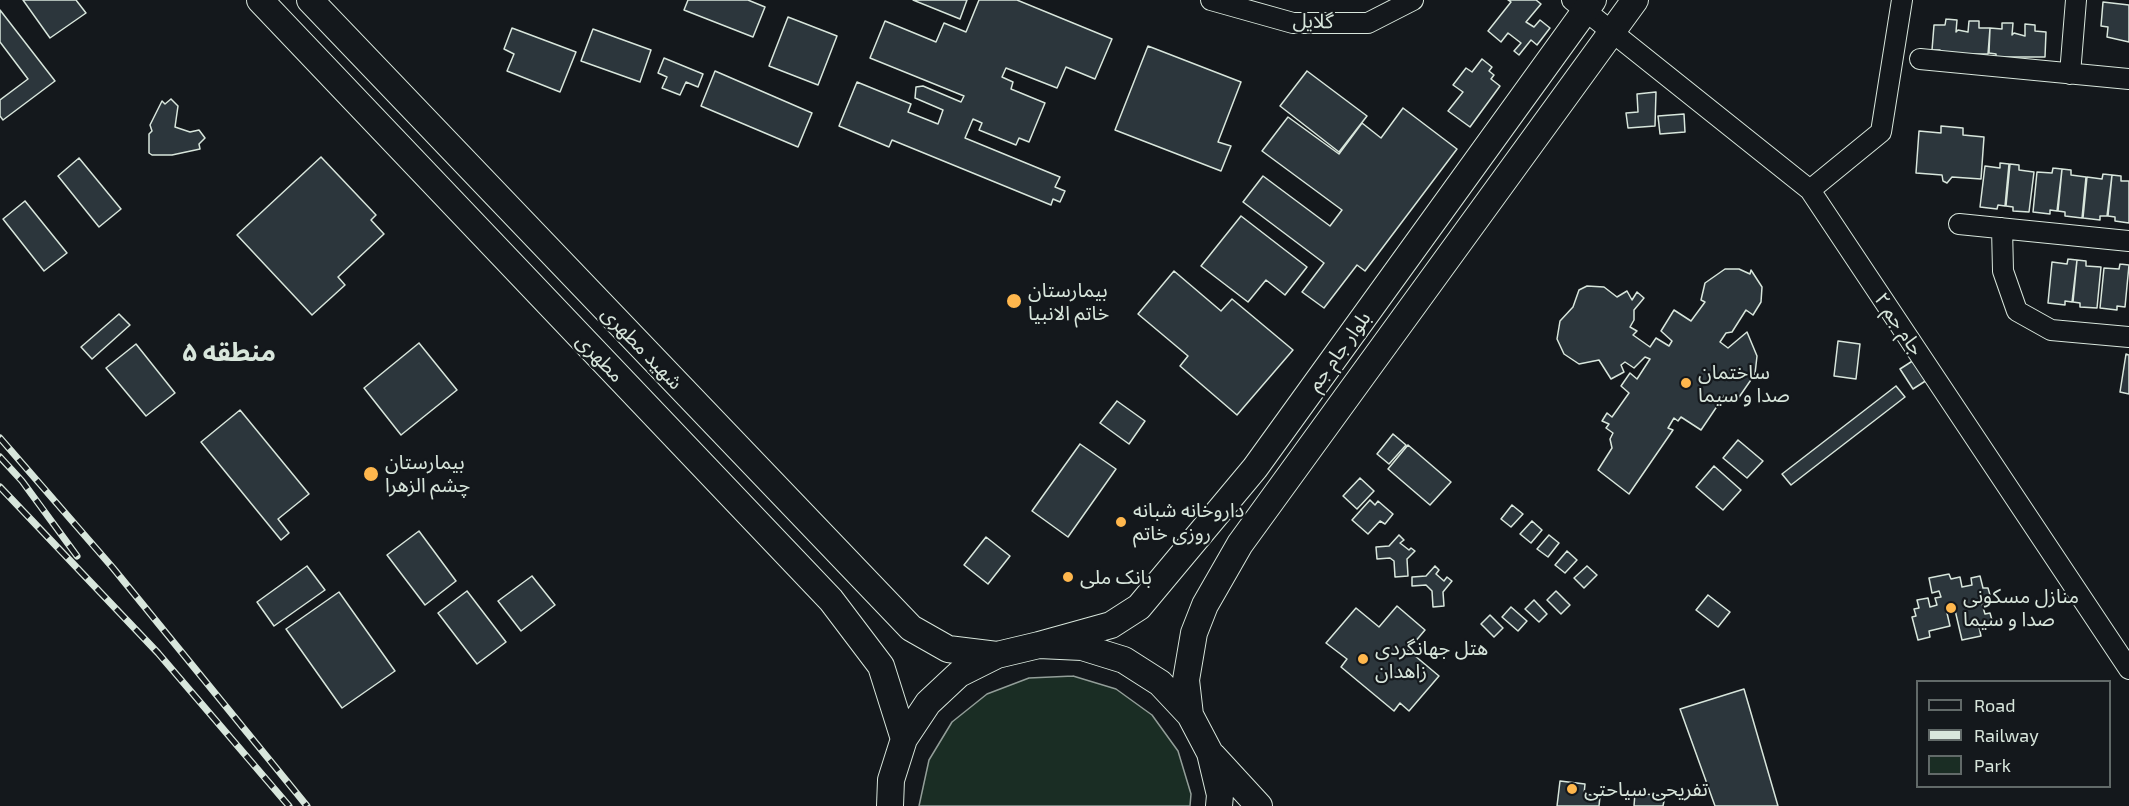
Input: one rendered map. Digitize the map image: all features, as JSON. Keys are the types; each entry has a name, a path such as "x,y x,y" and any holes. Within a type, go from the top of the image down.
{"main road":[{"name":"مطهری","path":"260,0 831,600 881,666 904,739"},
{"name":"شهید مطهری","path":"310,0 911,628 948,650 998,655"},
{"name":"بلوار جام جم","path":"1190,715 1186,680 1194,633 1205,605 1240,544 1635,0"},
{"name":"بلوار جام جم","path":"1039,645 1111,625 1139,607 1255,468 1583,4"},
{"path":"890,806 891,780 904,739 928,703 959,674 998,655 1039,645 1082,647 1124,660 1160,683 1190,715 1210,753 1220,795 1219,806"},
{"path":"1210,753 1259,806"}],"street":[{"name":"گلایل","path":"1211,0 1293,23 1368,23 1413,0"},
{"path":"1810,190 1881,132 1902,0"},
{"path":"2070,74 2076,0"},
{"name":"جام جم ۲","path":"1583,4 1611,31 1810,190 2129,669"},
{"path":"1920,59 2129,79"},
{"path":"1959,224 2129,241"},
{"path":"2002,228 2003,271 2018,311 2050,330 2129,337"}],"green space":[{"path":"1073,676 1116,689 1152,715 1178,751 1191,794 1190,806 919,806 929,760 952,722 987,694 1029,678"}],"building":[{"path":"23,0 76,0 86,13 50,38"},
{"path":"688,0 748,0 765,7 753,37 684,10"},
{"path":"913,0 967,0 960,19"},
{"path":"979,0 1017,0 1112,39 1095,79 1066,67 1057,88 1006,68 1002,77 1013,82 1011,89 1045,103 1029,142 1019,138 1016,145 979,130 982,123 973,119 965,138 1060,177 1055,187 1065,191 1060,202 1053,199 1051,205 892,140 889,147 839,126 857,82 911,104 908,112 938,124 943,110 915,98 916,87 923,86 961,102 964,96 870,58 885,21 936,42 944,23 966,32"},
{"path":"1508,0 1536,0 1541,4 1526,22 1534,27 1540,20 1550,28 1537,45 1531,40 1519,55 1514,51 1521,43 1508,33 1501,42 1488,31 1511,2"},
{"path":"2103,2 2129,5 2129,42 2107,37 2108,27 2101,26"},
{"path":"0,10 55,81 3,120 0,116 0,100 28,79 0,42"},
{"path":"788,17 837,36 818,85 769,66"},
{"path":"1946,19 1957,20 1956,32 1958,30 1968,32 1969,21 1979,21 1979,28 1990,28 1988,54 1940,54 1940,50 1932,50 1934,25 1945,25"},
{"path":"2002,23 2013,23 2012,35 2014,33 2025,36 2025,24 2035,25 2035,31 2046,32 2045,57 1996,57 1996,54 1989,53 1990,28 2002,29"},
{"path":"512,28 576,52 560,92 507,71 514,54 504,49"},
{"path":"593,29 651,50 640,82 581,61"},
{"path":"1148,46 1241,82 1218,142 1231,146 1221,171 1115,130"},
{"path":"664,58 703,74 698,87 686,82 680,95 662,88 667,77 658,73"},
{"path":"1482,59 1492,67 1489,71 1494,75 1491,79 1500,86 1470,127 1448,111 1463,92 1453,85 1466,68 1472,72"},
{"path":"715,71 812,113 798,147 701,106"},
{"path":"1307,71 1367,116 1339,152 1280,106"},
{"path":"1656,92 1655,126 1628,128 1626,113 1638,112 1637,94"},
{"path":"171,99 178,106 175,127 190,132 199,130 205,138 199,144 200,149 172,155 152,155 149,153 149,134 152,131 150,125 162,101 165,104"},
{"path":"1403,108 1457,149 1365,271 1357,265 1324,308 1302,292 1324,263 1243,202 1263,176 1330,226 1342,210 1262,151 1288,117 1339,154 1362,123 1381,138"},
{"path":"1684,114 1685,132 1660,134 1658,116"},
{"path":"1941,126 1963,128 1963,135 1984,137 1981,179 1952,177 1947,183 1943,181 1942,175 1916,173 1919,131 1941,133"},
{"path":"321,157 376,215 371,220 384,234 338,277 345,285 312,315 237,235"},
{"path":"79,158 121,209 99,227 58,176"},
{"path":"2000,163 2009,164 2005,206 1998,205 1997,209 1980,207 1985,166 2000,168"},
{"path":"2010,164 2019,165 2019,170 2034,172 2029,212 2013,211 2013,207 2006,206"},
{"path":"2053,168 2062,169 2057,211 2050,210 2050,214 2033,212 2037,172 2052,173"},
{"path":"2062,169 2071,170 2071,175 2086,177 2082,218 2065,216 2065,212 2058,211"},
{"path":"2103,174 2112,175 2107,216 2100,216 2100,220 2083,218 2087,177 2102,179"},
{"path":"2112,175 2121,176 2121,181 2129,181 2129,223 2115,221 2115,217 2108,216"},
{"path":"25,201 67,253 44,271 3,219"},
{"path":"1241,216 1307,267 1285,295 1266,280 1248,302 1201,266"},
{"path":"2068,259 2077,260 2072,302 2065,301 2065,305 2048,303 2052,262 2067,264"},
{"path":"2077,260 2086,261 2086,266 2101,267 2097,308 2080,307 2080,303 2073,302"},
{"path":"2120,264 2129,265 2125,307 2117,306 2117,310 2100,308 2104,268 2119,269"},
{"name":"ساختمان صدا و سیما","path":"1725,269 1739,269 1750,274 1751,270 1762,287 1761,302 1753,315 1746,310 1732,332 1726,333 1720,342 1728,348 1747,332 1757,356 1755,374 1735,403 1724,396 1701,430 1681,417 1678,421 1674,418 1668,428 1673,430 1629,494 1598,470 1612,448 1610,439 1613,433 1606,428 1609,424 1602,421 1607,413 1612,417 1629,393 1621,386 1630,373 1637,379 1650,359 1645,357 1634,368 1625,362 1621,365 1624,372 1611,379 1599,360 1579,364 1564,354 1557,339 1560,321 1573,307 1579,290 1587,286 1604,287 1617,297 1627,291 1632,300 1637,292 1644,298 1634,310 1634,320 1630,327 1637,331 1633,335 1650,347 1656,338 1669,346 1672,341 1661,331 1674,310 1691,321 1705,302 1701,300 1705,283"},
{"path":"1174,271 1221,311 1232,299 1293,350 1237,415 1180,366 1188,356 1138,314"},
{"path":"119,314 130,325 92,359 81,347"},
{"path":"1838,341 1860,344 1856,379 1834,376"},
{"path":"419,343 457,390 401,435 364,388"},
{"path":"136,344 175,393 146,416 106,368"},
{"path":"2126,354 2129,355 2129,394 2120,392"},
{"path":"1914,360 1927,380 1913,389 1900,369"},
{"path":"1896,386 1905,397 1791,485 1782,474"},
{"path":"1117,401 1145,421 1129,444 1100,423"},
{"path":"240,410 309,494 278,519 289,533 281,540 201,442"},
{"path":"1393,434 1406,445 1389,464 1377,454"},
{"path":"1738,440 1763,461 1747,478 1723,458"},
{"path":"1080,444 1116,469 1068,537 1032,511"},
{"path":"1408,445 1451,482 1430,505 1388,469"},
{"path":"1714,466 1741,490 1723,510 1696,487"},
{"path":"1360,478 1374,491 1357,509 1343,496"},
{"path":"1370,500 1375,505 1378,501 1393,514 1385,524 1380,521 1368,534 1352,520"},
{"path":"1512,505 1523,514 1511,527 1501,519"},
{"path":"1532,521 1542,530 1531,543 1520,534"},
{"path":"419,531 456,581 425,605 387,555"},
{"path":"1399,535 1404,540 1400,543 1409,550 1411,548 1415,551 1407,559 1408,576 1395,577 1394,561 1390,558 1377,559 1376,547 1389,546"},
{"path":"1549,535 1559,543 1548,557 1537,549"},
{"path":"986,537 1010,556 988,584 964,565"},
{"path":"1567,551 1577,560 1565,573 1555,565"},
{"path":"307,566 325,590 274,626 257,602"},
{"path":"1435,566 1439,570 1436,574 1444,581 1447,577 1452,581 1443,592 1444,606 1433,607 1432,591 1426,585 1412,586 1412,577 1426,576"},
{"path":"1587,566 1597,575 1584,588 1574,578"},
{"name":"منازل مسکونی صدا و سیما","path":"1949,574 1951,579 1960,577 1962,587 1972,585 1971,578 1980,576 1983,588 1988,588 1992,602 1982,604 1985,614 1990,613 1993,624 1979,627 1981,636 1962,640 1955,610 1947,613 1950,626 1929,631 1930,637 1918,640 1912,617 1916,616 1914,609 1919,608 1917,600 1928,598 1930,607 1937,605 1935,598 1941,597 1939,591 1932,593 1929,578"},
{"path":"532,576 555,605 521,631 498,601"},
{"path":"467,591 506,642 477,664 438,613"},
{"path":"1556,591 1570,605 1561,614 1547,600"},
{"path":"339,592 395,671 342,708 286,629"},
{"path":"1708,595 1730,612 1718,627 1696,610"},
{"path":"1534,600 1547,614 1539,622 1525,609"},
{"path":"1397,606 1425,630 1408,650 1439,676 1409,711 1400,703 1394,711 1341,667 1347,659 1326,643 1356,608 1379,627"},
{"path":"1511,607 1527,621 1518,631 1502,617"},
{"path":"1490,615 1503,628 1494,637 1481,624"},
{"path":"1744,689 1778,806 1715,806 1680,709"},
{"name":"تفریحی سیاحتی","path":"1560,781 1585,784 1584,794 1600,796 1599,806 1557,806"},
{"name":"تفریحی سیاحتی","path":"1635,793 1665,796 1663,806 1634,806"}],"railway":[{"path":"0,438 113,568 307,806"},
{"path":"0,457 22,481 77,556"},
{"path":"0,487 158,653 289,806"}],"place":[{"name":"بیمارستان خاتم الانبیا","path":"1014,301"},
{"name":"ساختمان صدا و سیما","path":"1686,383"},
{"name":"بیمارستان چشم الزهرا","path":"371,474"},
{"name":"داروخانه شبانه روزی خاتم","path":"1121,522"},
{"name":"بانک ملی","path":"1068,577"},
{"name":"منازل مسکونی صدا و سیما","path":"1951,608"},
{"name":"هتل جهانگردی زاهدان","path":"1363,659"},
{"name":"تفریحی سیاحتی","path":"1572,789"}],"district":[{"name":"منطقه ۵","path":"229,352"}]}
